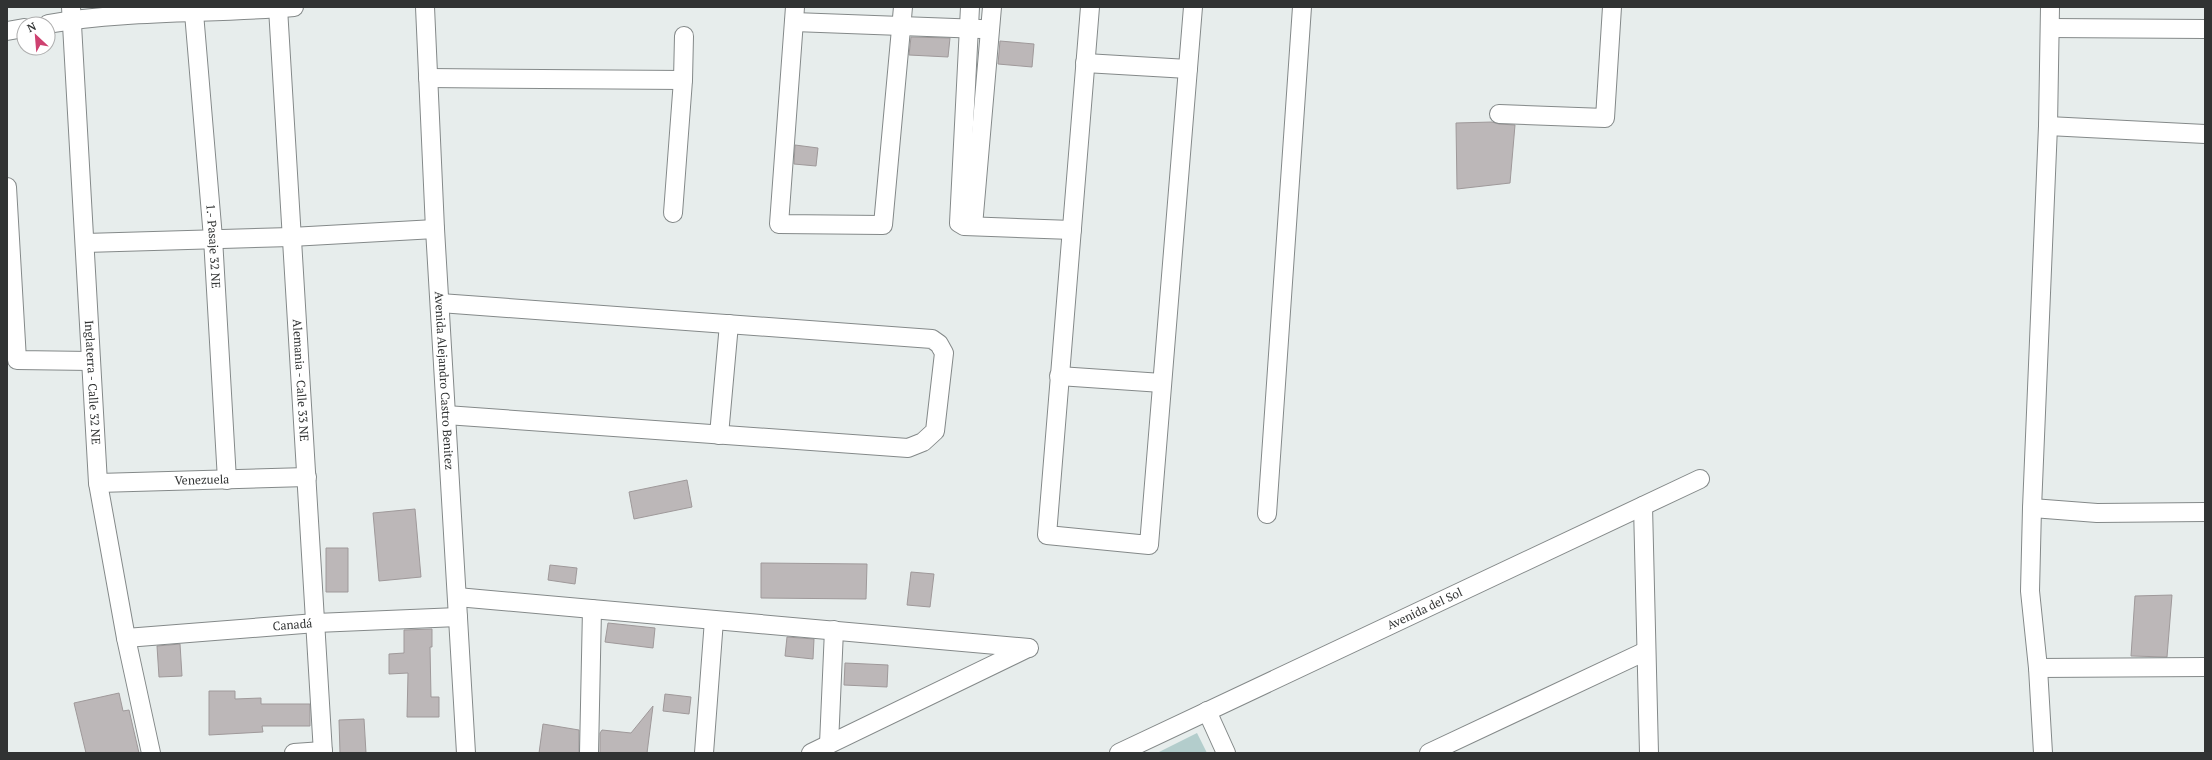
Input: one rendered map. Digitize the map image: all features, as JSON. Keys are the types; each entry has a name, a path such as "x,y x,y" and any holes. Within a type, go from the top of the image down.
{"street":[{"name":"Avenida Alejandro Castro Benitez","path":"425,7 435,229 466,753"},
{"path":"903,7 901,26 884,225 780,224 794,14 901,26 990,29"},
{"path":"970,7 958,214 959,223 964,226 1072,230"},
{"path":"973,226 992,7"},
{"path":"1090,7 1047,535 1149,545 1193,7"},
{"path":"1267,514 1302,7"},
{"path":"1499,114 1605,118 1612,7"},
{"path":"2044,753 2038,668 2030,591 2032,508 2048,126 2050,7"},
{"path":"56,21 71,14 194,13 248,8 286,8"},
{"name":"Alemania - Calle 33 NE","path":"286,8 291,237 323,752"},
{"name":"1.- Pasaje 32 NE","path":"194,13 213,238 227,480"},
{"name":"Inglaterra - Calle 32 NE","path":"71,14 98,483 126,638 151,753"},
{"path":"2050,28 2205,29"},
{"path":"673,213 683,80 684,36"},
{"path":"1085,63 1188,69"},
{"path":"428,78 683,80"},
{"path":"2048,126 2205,134"},
{"path":"7,187 16,360 91,361"},
{"path":"85,243 213,238 291,237 435,229"},
{"path":"440,303 932,339 939,344 944,352 935,431 923,442 908,448 446,415"},
{"path":"719,435 729,324"},
{"path":"1059,376 1162,383"},
{"name":"Venezuela","path":"98,483 306,477"},
{"name":"Avenida del Sol","path":"1119,753 1700,479"},
{"path":"1643,506 1648,753"},
{"path":"2032,508 2097,513 2205,512"},
{"path":"457,597 1029,648 811,753"},
{"path":"589,753 592,609"},
{"name":"Canadá","path":"126,638 316,623 458,616"},
{"path":"704,753 714,620"},
{"path":"829,744 834,630"},
{"path":"1429,753 1646,651"},
{"path":"2038,668 2205,668"},
{"path":"1207,711 1226,753"},
{"path":"294,753 323,752"}],"shaded area":[{"path":"1197,733 1207,753 1157,753"}],"building":[{"path":"911,37 950,38 948,57 909,55"},
{"path":"1000,41 1034,44 1032,67 998,64"},
{"path":"1492,122 1515,125 1510,183 1457,189 1456,123"},
{"path":"795,145 818,148 816,166 794,164"},
{"path":"687,480 692,507 634,519 629,492"},
{"path":"415,509 421,577 379,581 373,513"},
{"path":"326,548 348,548 348,592 326,592"},
{"path":"761,563 867,564 866,599 761,598"},
{"path":"550,565 577,568 575,584 548,580"},
{"path":"911,572 934,574 930,607 907,605"},
{"path":"2172,595 2167,657 2131,656 2135,596"},
{"path":"608,623 655,628 653,648 605,642"},
{"path":"432,629 432,647 430,647 431,697 439,697 439,717 407,717 408,673 389,674 389,654 404,653 404,630"},
{"path":"787,637 814,639 813,659 785,656"},
{"path":"180,644 182,676 159,677 157,646"},
{"path":"845,663 888,665 887,687 844,685"},
{"path":"209,691 235,691 235,699 261,698 261,704 310,704 310,726 262,726 263,732 209,735"},
{"path":"119,693 123,711 129,710 139,753 86,753 74,703"},
{"path":"665,694 691,697 689,714 663,711"},
{"path":"653,706 647,753 600,753 600,733 602,730 631,733"},
{"path":"364,719 366,753 340,753 339,720"},
{"path":"543,724 579,730 579,753 539,753"}]}
